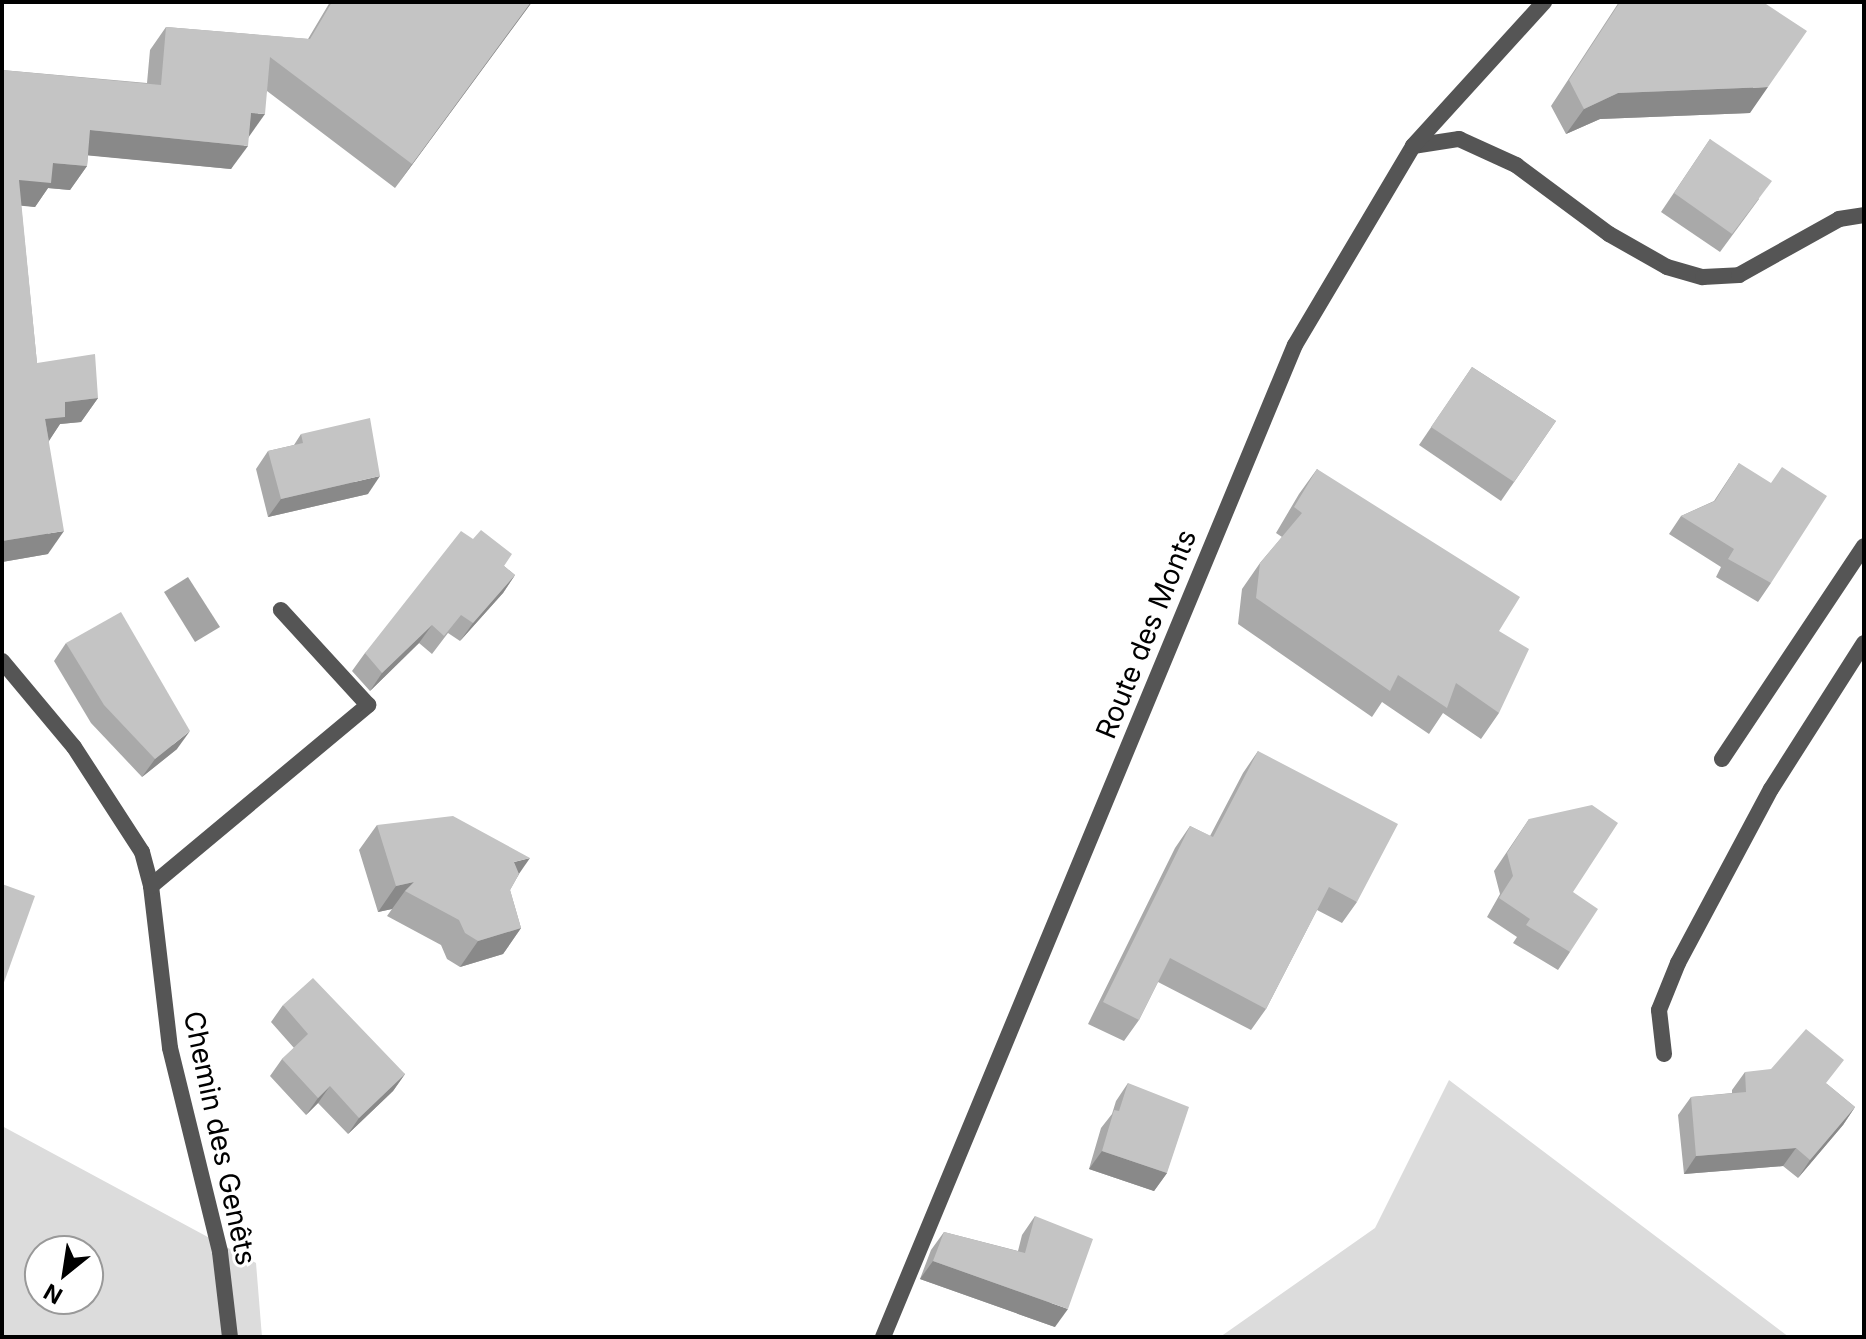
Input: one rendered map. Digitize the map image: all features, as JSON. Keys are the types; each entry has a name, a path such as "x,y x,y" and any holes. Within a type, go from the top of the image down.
{"street":[{"name":"Route des Monts","path":"883,1337 1295,345 1413,146 1544,2"},
{"path":"1413,146 1459,139 1501,158 1609,234 1667,267 1703,277 1739,275 1839,219 1864,215"},
{"path":"1722,759 1864,546"},
{"path":"151,886 368,705 281,610"},
{"path":"1664,1054 1659,1010 1678,963 1771,789 1864,643"},
{"name":"Chemin des Genêts","path":"2,661 74,747 142,852 151,886 170,1048 220,1252 230,1337"}],"shaded area":[{"path":"188,577 220,627 195,642 164,592"},
{"path":"1449,1080 1789,1337 1220,1337 1375,1228"},
{"path":"2,1126 256,1263 262,1337 2,1337"}],"building":[{"path":"332,2 531,2 412,164 270,57 265,114 251,113 248,146 90,130 87,166 53,163 51,183 19,180 37,363 95,354 98,398 65,402 65,417 45,419 64,531 2,541 2,70 161,85 166,27 310,39"},
{"path":"1620,2 1763,2 1807,31 1768,87 1618,93 1584,109 1569,80"},
{"path":"1710,139 1772,181 1732,234 1674,193"},
{"path":"1472,367 1556,421 1514,482 1431,427"},
{"path":"370,418 380,476 281,499 268,451 303,443 301,434"},
{"path":"1739,463 1771,483 1782,467 1827,496 1771,583 1728,559 1734,549 1681,516 1715,501"},
{"path":"1317,469 1520,597 1499,631 1529,649 1499,713 1456,683 1447,708 1398,675 1390,691 1256,598 1260,563 1302,513 1294,507"},
{"path":"481,530 512,554 504,566 515,575 473,623 461,615 444,636 432,625 382,673 365,653 461,531 473,539"},
{"path":"121,612 190,731 155,759 104,705 66,643"},
{"path":"1258,751 1398,824 1357,902 1329,887 1266,1009 1170,958 1139,1020 1103,1002 1190,826 1213,837"},
{"path":"1592,805 1618,823 1573,892 1598,909 1570,952 1526,925 1530,919 1499,898 1513,876 1507,853 1529,819"},
{"path":"453,816 530,858 514,862 519,874 510,890 521,928 478,941 465,933 459,920 405,891 414,882 396,886 377,825"},
{"path":"2,884 35,896 2,988"},
{"path":"313,978 405,1074 359,1118 330,1086 318,1098 282,1059 308,1034 283,1005"},
{"path":"1806,1029 1844,1060 1826,1083 1855,1107 1810,1160 1796,1148 1696,1156 1691,1097 1746,1092 1745,1072 1771,1069"},
{"path":"1128,1083 1189,1107 1167,1173 1102,1151 1114,1110 1119,1111"},
{"path":"1035,1216 1093,1239 1068,1309 933,1261 944,1232 1025,1253"}]}
